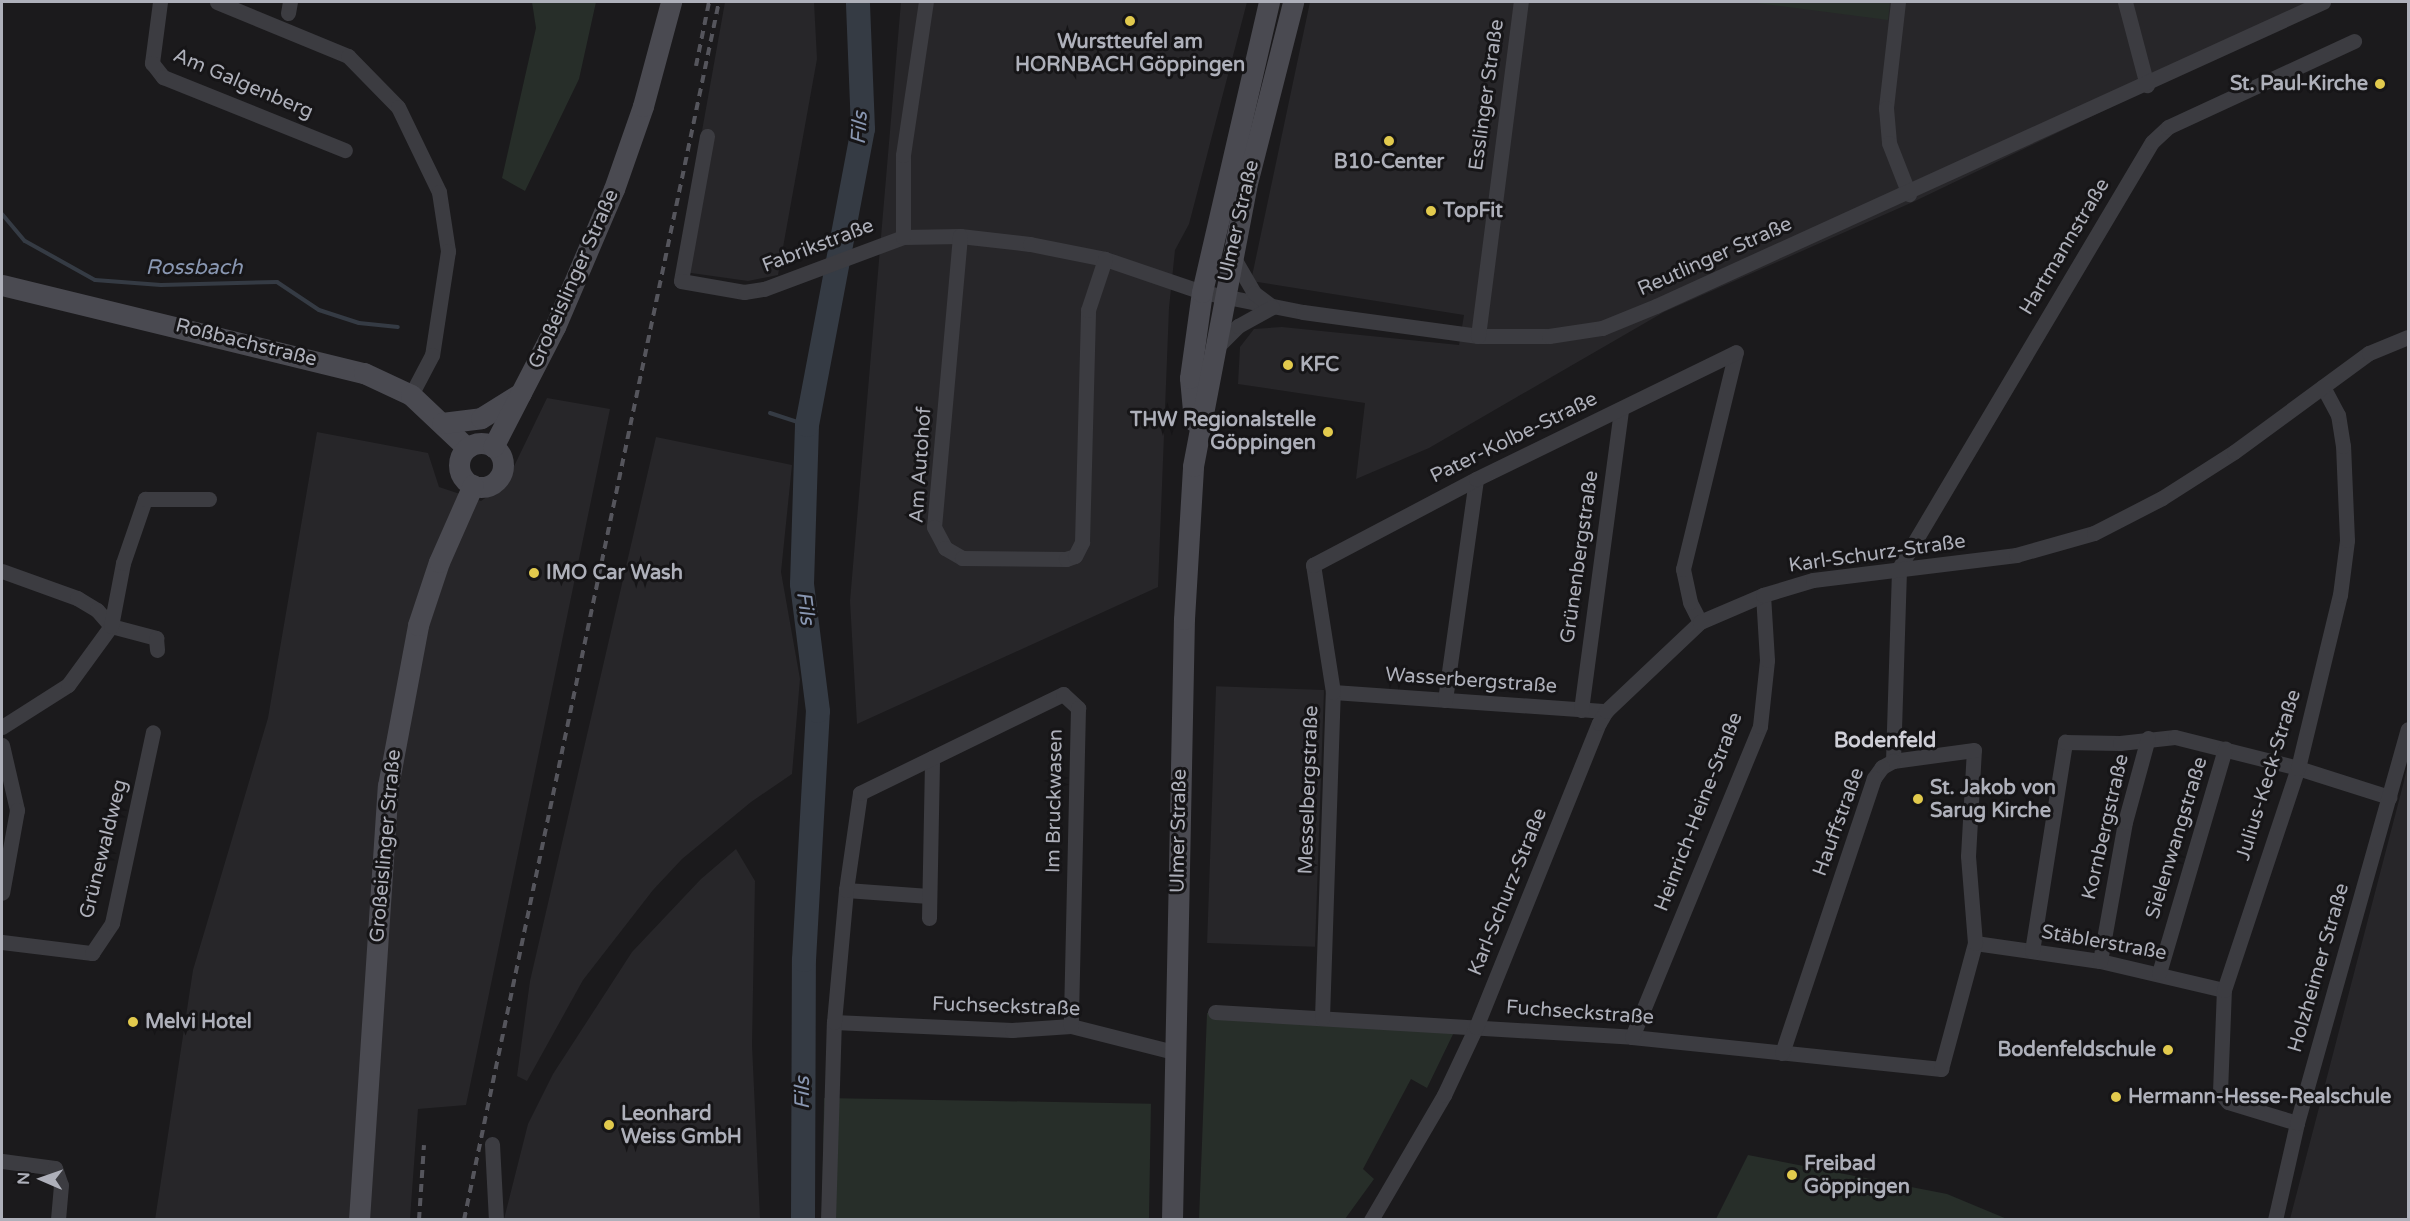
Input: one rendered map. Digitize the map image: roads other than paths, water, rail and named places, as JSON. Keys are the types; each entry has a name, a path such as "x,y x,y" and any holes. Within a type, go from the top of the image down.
{"main road":[{"name":"Großeislinger Straße","path":"494,447 525,390 614,189 643,106 671,2"},
{"name":"Ulmer Straße","path":"1196,442 1190,378 1202,292 1269,2"},
{"name":"Ulmer Straße","path":"1172,1220 1184,619 1196,442 1232,255 1293,2"},
{"name":"Roßbachstraße","path":"2,285 306,357 364,373 411,395 467,448"},
{"path":"442,423 481,418 525,390"},
{"path":"480,443 494,447 502,458 502,472 487,486 473,485 460,469 467,448 480,443"},
{"name":"Großeislinger Straße","path":"359,1220 388,786 418,625 439,562 473,485"}],"street":[{"name":"Am Galgenberg","path":"160,2 152,63 163,77 345,150"},
{"path":"217,2 348,56 377,81 400,113 439,192 448,251 432,355 427,371 411,395"},
{"path":"926,2 903,155 903,237 960,236 1030,244 1106,259 1202,292 1223,296"},
{"name":"Esslinger Straße","path":"1478,336 1521,2"},
{"path":"1898,2 1886,108 1889,143 1909,194"},
{"path":"2125,2 2147,84 2323,2"},
{"name":"Hartmannstraße","path":"1899,568 2152,142 2169,127 2354,41"},
{"name":"Reutlinger Straße","path":"1223,296 1272,307 1478,336 1550,336 1602,328 1909,194 2147,84"},
{"name":"Fabrikstraße","path":"707,136 681,281 744,292 764,289 872,246 903,237"},
{"name":"Am Autohof","path":"960,236 934,527 945,548 962,558 1066,559 1075,556 1082,542 1088,310 1106,259"},
{"path":"1214,350 1238,326 1272,307 1254,293 1232,255"},
{"name":"Karl-Schurz-Straße","path":"1371,1220 1444,1095 1476,1027 1606,711 1700,622 1763,595 1813,580 2016,555 2094,533 2162,498 2369,353 2409,337"},
{"name":"Pater-Kolbe-Straße","path":"1313,565 1476,479 1736,352 1683,569 1690,602 1700,622"},
{"name":"Julius-Keck-Straße","path":"2297,1123 2228,1102 2220,1092 2227,999 2224,990 2298,768 2330,642 2347,540 2343,446 2338,415 2323,387"},
{"name":"Grünenbergstraße","path":"1581,710 1621,409"},
{"path":"1445,700 1476,479"},
{"path":"2,727 68,685 111,626 123,563 145,499 209,499"},
{"name":"Messelbergstraße","path":"1313,565 1333,692 1322,1018"},
{"name":"Hauffstraße","path":"1782,1053 1874,778 1882,767 1893,761 1899,568"},
{"path":"2,571 76,598 97,610 111,626 156,638 158,650"},
{"name":"Heinrich-Heine-Straße","path":"1632,1037 1760,726 1767,660 1763,595"},
{"name":"Wasserbergstraße","path":"1333,692 1606,711"},
{"name":"Im Bruckwasen","path":"828,1220 834,1022 846,890 860,793 1063,694 1078,708 1071,1026"},
{"name":"Holzheimer Straße","path":"2275,1220 2297,1123 2409,729"},
{"name":"Grünewaldweg","path":"2,942 92,953 112,923 153,732"},
{"path":"2032,951 2065,742 2120,743 2148,738 2175,737 2298,768 2389,797"},
{"name":"Kornbergstraße","path":"2100,961 2125,822 2148,738"},
{"path":"2,744 17,810 2,893"},
{"name":"Sielenwangstraße","path":"2159,973 2225,749"},
{"path":"1893,761 1974,750 1968,856 1974,943"},
{"path":"929,918 932,758"},
{"path":"846,890 929,896"},
{"name":"Fuchseckstraße","path":"1215,1012 1632,1037 1941,1069 1974,943"},
{"name":"Stäblerstraße","path":"1974,943 2100,961 2224,990"},
{"name":"Fuchseckstraße","path":"834,1022 1012,1030 1071,1026 1174,1052"},
{"path":"492,1144 496,1220"},
{"path":"2,1161 55,1168 61,1185 58,1220"}],"waterway":[{"name":"Fils","path":"803,1220 804,960 818,711 802,584 807,425 863,129 858,2"},
{"name":"Rossbach","path":"2,214 25,241 95,280 161,285 277,282 319,310 359,323 398,327"},
{"name":"Rossbach","path":"770,413 807,425"}],"railway":[{"path":"696,66 709,2"},
{"path":"464,1220 719,2"},
{"path":"419,1220 424,1145"}],"place":[{"name":"Wurstteufel am HORNBACH Göppingen","path":"1130,21"},
{"name":"St. Paul-Kirche","path":"2380,84"},
{"name":"B10-Center","path":"1389,141"},
{"name":"TopFit","path":"1431,211"},
{"name":"KFC","path":"1288,365"},
{"name":"THW Regionalstelle Göppingen","path":"1328,432"},
{"name":"IMO Car Wash","path":"534,573"},
{"name":"St. Jakob von Sarug Kirche","path":"1918,799"},
{"name":"Melvi Hotel","path":"133,1022"},
{"name":"Bodenfeldschule","path":"2168,1050"},
{"name":"Hermann-Hesse-Realschule","path":"2116,1097"},
{"name":"Leonhard Weiss GmbH","path":"609,1125"},
{"name":"Freibad Göppingen","path":"1792,1175"}],"district":[{"name":"Bodenfeld","path":"1885,741"}]}
